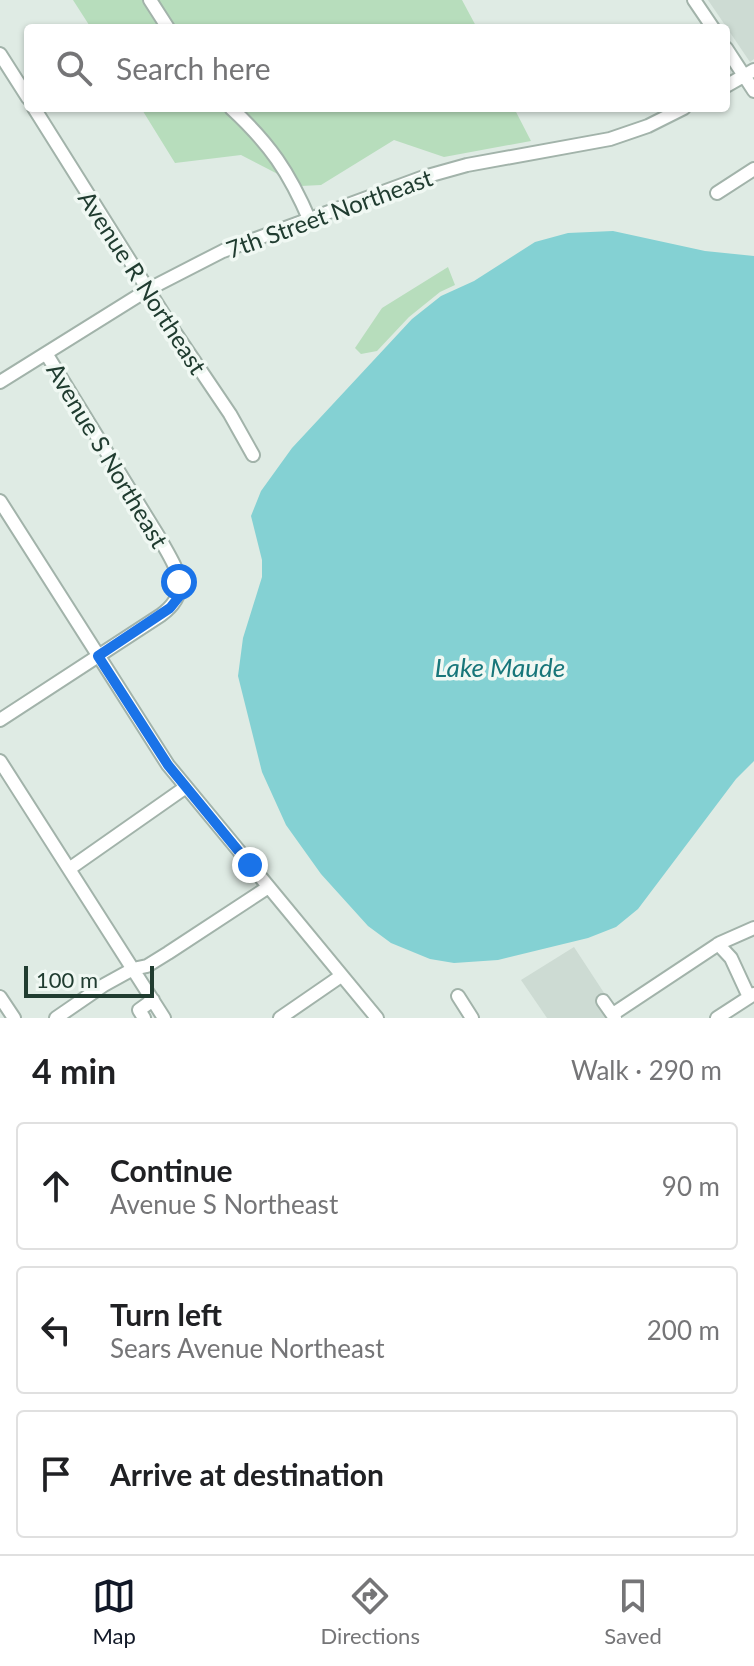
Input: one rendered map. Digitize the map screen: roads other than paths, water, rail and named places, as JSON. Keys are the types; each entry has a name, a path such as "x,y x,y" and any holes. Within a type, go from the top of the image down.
{"street":[{"path":"150,0 165,24"},
{"path":"694,0 710,24"},
{"path":"730,52 749,73 754,91"},
{"path":"0,54 24,92"},
{"path":"730,84 749,73"},
{"name":"Avenue R Northeast","path":"37,112 230,414 253,455"},
{"path":"235,112 271,149 295,187 310,221"},
{"name":"7th Street Northeast","path":"0,382 149,289 223,251 310,221 388,189 467,165 629,134 676,112"},
{"path":"717,193 754,169"},
{"name":"Avenue S Northeast","path":"0,720 170,608 178,598 178,575 120,470 47,355"},
{"path":"0,501 153,743 267,888 377,1018"},
{"path":"1,767 164,1018"},
{"path":"69,869 186,787"},
{"path":"56,1018 133,969 147,966 267,888"},
{"path":"603,1001 614,1016 718,944 754,928"},
{"path":"717,1018 752,995 731,958 718,944"},
{"path":"280,1018 341,976"},
{"path":"458,996 472,1018"},
{"path":"0,997 14,1018"},
{"path":"144,1018 139,1010 153,1000"}],"water":[{"name":"Lake Maude","path":"613,231 705,251 754,256 754,761 736,779 638,909 616,927 588,938 498,960 454,963 430,959 391,943 368,926 321,874 286,825 262,772 238,676 243,638 262,577 262,560 251,516 261,491 292,448 412,319 441,296 474,281 535,242 568,233"}]}
